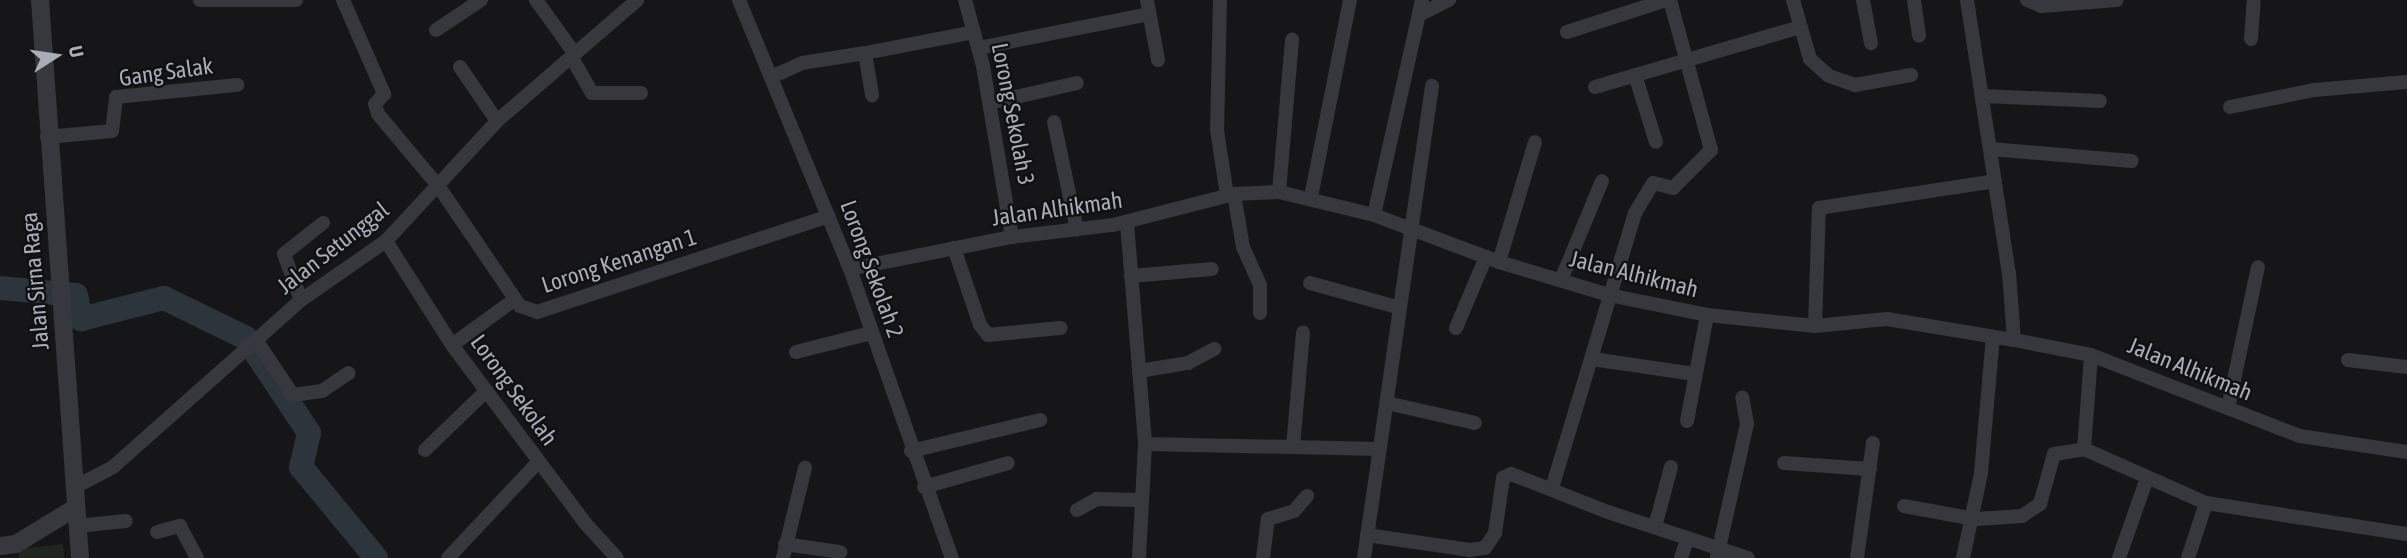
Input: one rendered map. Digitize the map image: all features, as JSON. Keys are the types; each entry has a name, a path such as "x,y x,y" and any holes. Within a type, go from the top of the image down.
{"street":[{"name":"Jalan Sirna Raga","path":"40,0 47,137 63,312 80,558"},
{"path":"200,0 296,0"},
{"name":"Lorong Kenangan 1","path":"343,0 383,92 374,104 378,114 439,187 514,300 537,312 829,216"},
{"path":"436,30 481,0"},
{"path":"536,0 574,56 592,93 640,93"},
{"name":"Jalan Setunggal","path":"75,487 113,467 301,300 386,241 439,187 496,121 637,0"},
{"name":"Lorong Sekolah 2","path":"739,0 850,269 911,451 952,558"},
{"name":"Lorong Sekolah 3","path":"965,0 989,103 1012,237"},
{"path":"1220,0 1217,130 1243,247 1260,285 1260,313"},
{"path":"1311,197 1350,0"},
{"path":"1374,215 1421,7 1449,0"},
{"path":"1552,488 1635,213 1651,184 1676,187 1711,150 1688,60 1668,0 1567,32"},
{"path":"1793,0 1810,59 1829,76 1855,85 1911,75"},
{"path":"1863,0 1871,43"},
{"path":"1914,0 1919,36"},
{"path":"1967,0 1991,149 2014,340"},
{"path":"2028,0 2041,6 2117,0"},
{"path":"2251,39 2254,0"},
{"path":"978,48 1148,7 1158,60"},
{"path":"1595,88 1800,27"},
{"path":"771,77 802,63 974,32"},
{"path":"1279,192 1292,40"},
{"path":"865,53 872,95"},
{"path":"460,67 496,121"},
{"path":"1635,75 1657,142"},
{"path":"2230,107 2315,90 2407,82"},
{"path":"989,103 1077,83"},
{"name":"Gang Salak","path":"47,137 112,131 116,97 237,85"},
{"path":"1364,558 1400,308 1414,232 1432,86"},
{"path":"1982,96 2100,101"},
{"path":"1054,122 1077,230"},
{"path":"1456,328 1493,259 1535,142"},
{"path":"1991,149 2131,160"},
{"path":"1561,280 1602,181"},
{"path":"1815,326 1819,208 1995,181"},
{"name":"Jalan Alhikmah","path":"850,269 1012,237 1127,222 1231,195 1279,192 1311,197 1374,215 1493,259 1609,295 1707,315 1815,326 1887,319 2091,355 2300,436 2407,452"},
{"path":"1127,222 1145,444 1139,558"},
{"path":"301,300 284,254 323,223"},
{"name":"Lorong Sekolah","path":"386,241 452,345 538,462 617,558"},
{"path":"954,248 980,325 988,335 1061,328"},
{"path":"2228,408 2258,267"},
{"path":"1131,276 1212,269"},
{"path":"1310,283 1400,308"},
{"path":"452,345 514,300"},
{"path":"1687,421 1707,315"},
{"path":"1293,447 1303,332"},
{"path":"796,352 871,333"},
{"path":"1963,558 1975,519 1993,337"},
{"path":"253,344 293,395 322,391 349,373"},
{"path":"1139,371 1188,363 1214,349"},
{"path":"2084,449 2091,355"},
{"path":"1592,359 1695,374"},
{"path":"2348,360 2407,367"},
{"path":"425,450 486,391"},
{"path":"1718,554 1746,424 1742,397"},
{"path":"1387,403 1475,423"},
{"path":"911,451 1040,420"},
{"path":"1857,558 1873,443"},
{"path":"1145,444 1379,449"},
{"path":"1904,506 1975,519 2006,519 2029,513 2044,496 2054,454 2084,449 2206,503 2407,534"},
{"path":"448,558 538,462"},
{"path":"1784,463 1870,470"},
{"path":"924,486 1008,464"},
{"path":"1655,527 1671,467"},
{"path":"805,468 784,551 840,552"},
{"path":"1367,535 1478,550 1491,543 1504,476 1513,474 1686,539 1718,554 1748,558"},
{"path":"2119,558 2147,478"},
{"path":"1263,558 1268,519 1294,511 1307,496"},
{"path":"1077,510 1097,499 1142,500"},
{"path":"2188,558 2206,503"},
{"path":"0,545 16,544 76,517 126,521"},
{"path":"157,532 180,526 197,558"},
{"path":"1681,558 1686,539"}],"shaded area":[{"path":"63,544 64,558 19,558 18,549"}],"waterway":[{"path":"0,288 76,295 81,319 164,298 246,338 309,433 301,467 376,558"}]}
